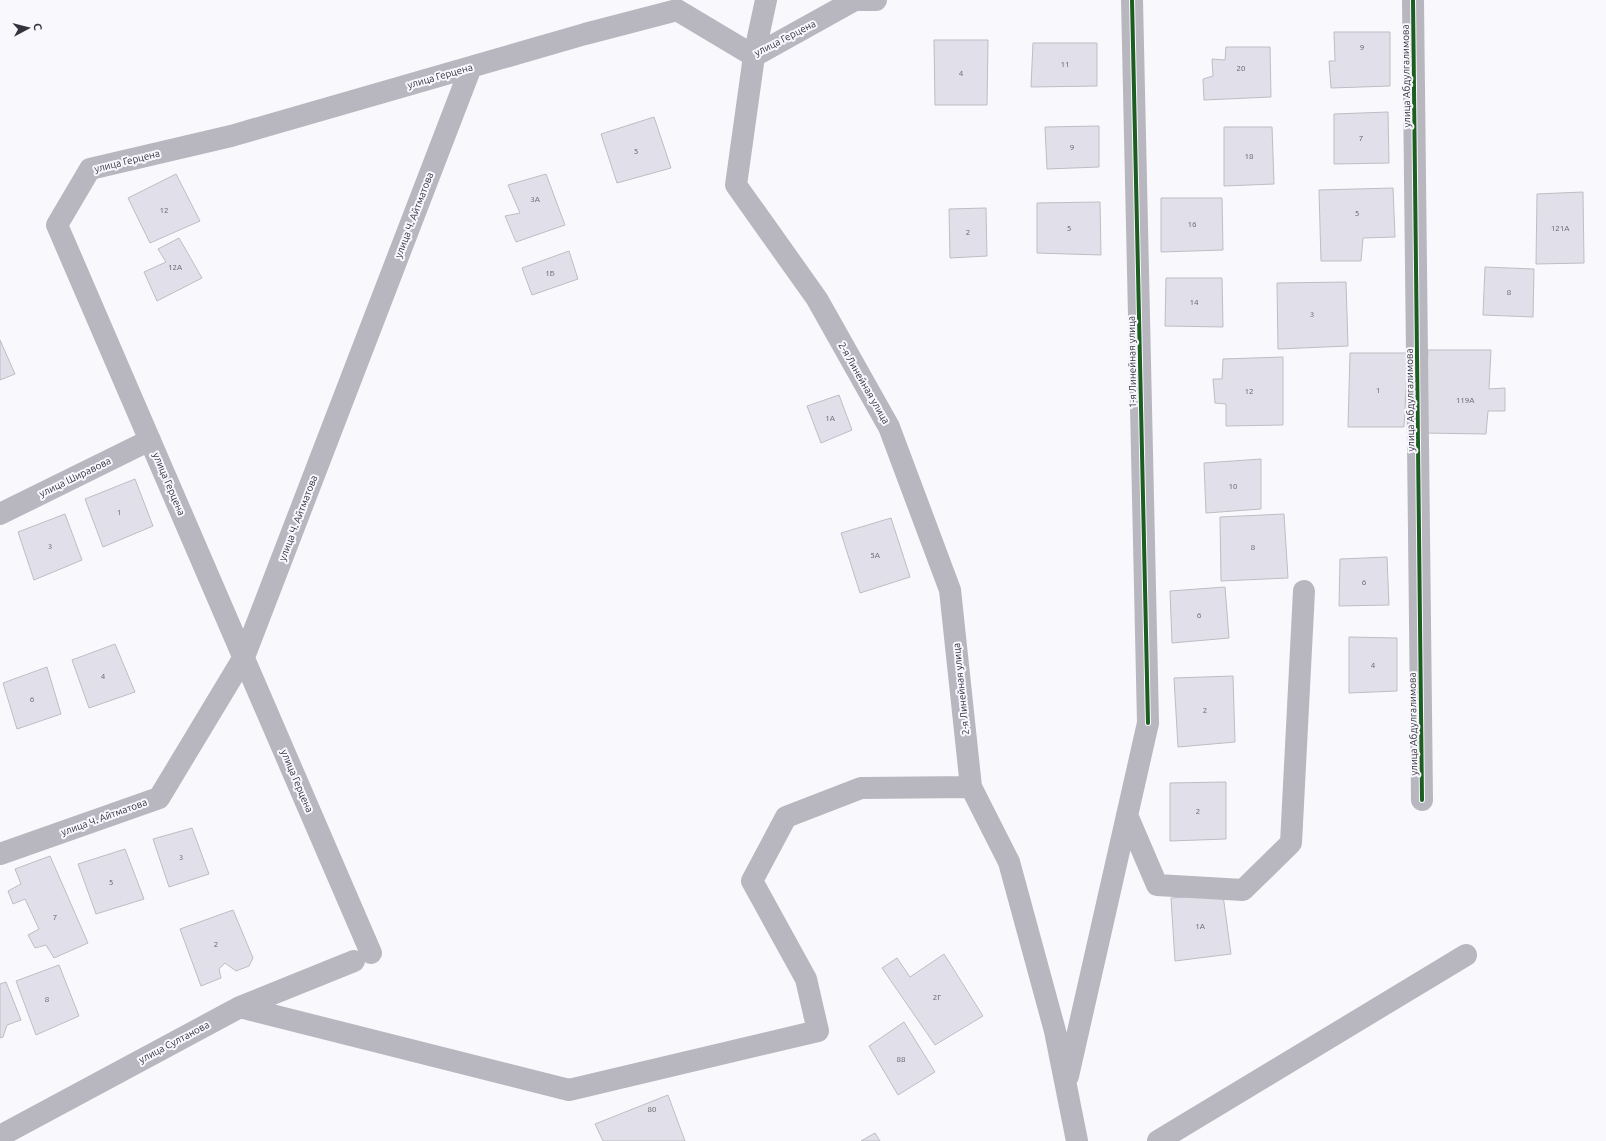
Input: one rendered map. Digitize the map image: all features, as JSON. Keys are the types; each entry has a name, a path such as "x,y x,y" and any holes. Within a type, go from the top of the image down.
{"street":[{"name":"2-я Линейная улица","path":"766,0 754,56 736,185 817,299 889,426 950,590 971,788"},
{"name":"улица Герцена","path":"362,957 244,657 57,225 90,170 232,136 585,34 677,10 754,56 855,0"},
{"path":"855,0 876,0"},
{"name":"1-я Линейная улица","path":"1066,1084 1148,723 1132,0"},
{"name":"улица Абдулгалимова","path":"1413,0 1422,800"},
{"name":"улица Ч. Айтматова","path":"0,854 159,798 244,657 471,67"},
{"name":"улица Ширавова","path":"0,514 150,440"},
{"path":"1127,815 1157,885 1243,890 1291,843 1304,591"},
{"path":"240,1007 569,1090 818,1031 806,979 752,881 786,816 861,788 971,788 1009,862 1055,1031 1077,1141"},
{"path":"1158,1141 1466,955"},
{"name":"улица Султанова","path":"0,1136 240,1007 362,957"}],"building":[{"path":"1334,32 1390,32 1390,86 1331,88 1329,61 1335,61"},
{"path":"934,40 988,40 987,105 935,105"},
{"path":"1033,43 1097,43 1097,86 1031,87"},
{"path":"1226,47 1270,47 1271,97 1204,100 1203,79 1213,76 1212,59 1225,60"},
{"path":"1388,112 1389,163 1334,164 1334,114"},
{"path":"654,117 671,168 617,183 601,134"},
{"path":"1099,126 1099,167 1047,169 1045,127"},
{"path":"1224,127 1272,127 1274,184 1224,186"},
{"path":"176,174 200,221 150,243 128,198"},
{"path":"546,174 565,225 516,242 505,216 520,213 508,185"},
{"path":"1393,188 1395,237 1363,238 1361,261 1321,261 1319,190"},
{"path":"1583,192 1584,263 1536,264 1537,194"},
{"path":"1161,198 1222,198 1223,250 1161,252"},
{"path":"1100,202 1101,255 1037,253 1037,203"},
{"path":"986,208 987,256 950,258 949,209"},
{"path":"179,238 202,278 157,301 144,272 166,262 158,249"},
{"path":"569,251 578,279 532,295 522,268"},
{"path":"1485,267 1534,269 1533,317 1483,315"},
{"path":"1166,278 1222,278 1223,327 1165,326"},
{"path":"1346,282 1348,346 1278,349 1277,283"},
{"path":"0,340 15,374 0,380"},
{"path":"1428,350 1491,350 1489,389 1505,388 1505,411 1488,411 1486,434 1424,433"},
{"path":"1350,353 1408,353 1404,427 1348,427"},
{"path":"1283,357 1283,425 1226,426 1226,404 1215,403 1213,379 1222,379 1223,359"},
{"path":"839,395 852,430 821,443 807,406"},
{"path":"1261,459 1261,509 1206,513 1204,463"},
{"path":"135,479 153,526 103,547 85,499"},
{"path":"65,514 82,560 34,580 18,532"},
{"path":"1284,514 1288,578 1221,581 1220,517"},
{"path":"891,518 910,577 860,593 841,533"},
{"path":"1387,557 1389,605 1339,606 1340,559"},
{"path":"1225,587 1229,638 1172,643 1170,591"},
{"path":"1349,637 1397,638 1397,691 1349,693"},
{"path":"115,644 135,692 89,708 72,660"},
{"path":"47,667 61,714 17,729 3,683"},
{"path":"1233,676 1235,742 1178,747 1174,678"},
{"path":"1226,782 1226,839 1170,841 1170,783"},
{"path":"192,828 209,874 169,887 153,839"},
{"path":"125,849 144,899 96,914 78,864"},
{"path":"50,856 88,943 54,958 46,945 35,948 28,935 39,929 25,899 13,904 8,891 21,884 15,869"},
{"path":"1223,895 1231,954 1175,961 1171,898"},
{"path":"233,910 253,958 249,966 236,971 225,963 219,969 221,978 201,986 180,929"},
{"path":"944,954 983,1016 935,1045 882,968 897,958 910,977"},
{"path":"59,965 79,1016 36,1035 16,981"},
{"path":"6,982 21,1020 7,1025 3,1037 0,1038 0,984"},
{"path":"904,1022 935,1072 898,1095 869,1046"},
{"path":"668,1095 685,1141 603,1141 595,1124"},
{"path":"875,1133 880,1141 861,1141"}],"cycle path":[{"path":"1132,0 1148,723"},
{"path":"1413,0 1422,800"}]}
